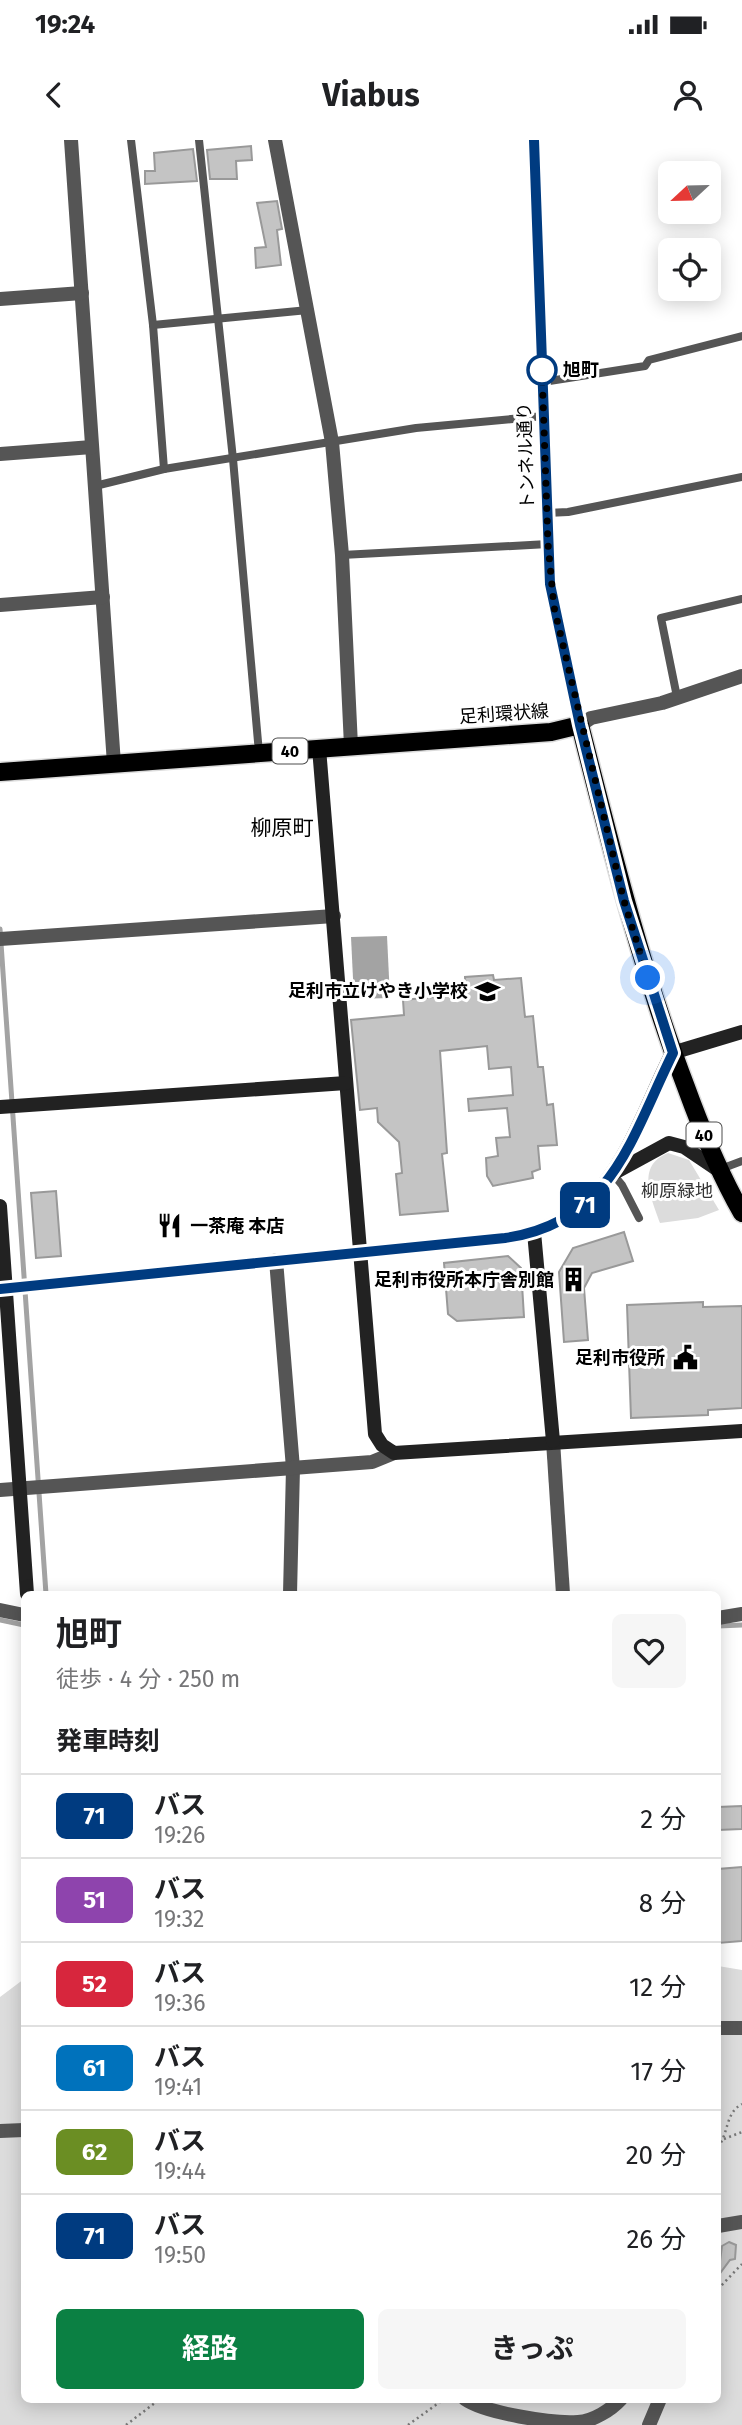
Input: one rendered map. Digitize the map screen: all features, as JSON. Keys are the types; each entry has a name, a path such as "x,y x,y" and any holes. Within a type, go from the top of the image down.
{"main road":[{"name":"足利環状線","path":"0,772 551,732 580,725"},
{"name":"40","path":"580,725 632,931 673,1053 718,1170 742,1213"}],"street":[{"path":"71,140 114,764"},
{"path":"275,140 332,442 342,555 351,746"},
{"name":"トンネル通り","path":"534,140 548,544 554,607 580,725"},
{"path":"0,299 82,293"},
{"path":"0,454 92,447"},
{"path":"0,605 103,597"},
{"path":"580,725 591,718 677,697 742,676"},
{"path":"319,748 358,1253 375,1434 382,1445 394,1453"},
{"path":"0,939 334,916"},
{"path":"3,1289 358,1253 534,1232 559,1224 580,1209 612,1174 673,1053 742,1032"},
{"path":"0,1107 346,1083"},
{"path":"612,1174 646,1153 669,1143 684,1147 718,1170"},
{"path":"0,1206 3,1289 27,1591"},
{"path":"534,1232 564,1591"},
{"path":"276,1260 293,1468 290,1591"},
{"path":"0,1490 372,1462 394,1453 553,1441 742,1432"},
{"path":"0,1611 21,1614"},
{"path":"721,1618 742,1614"},
{"path":"721,2028 742,2028"},
{"path":"0,2131 21,2130"},
{"path":"721,2225 742,2222"},
{"path":"474,2403 488,2409 578,2422 608,2410 616,2403"},
{"path":"649,2425 658,2403"}],"lane":[{"path":"131,140 153,325 164,469"},
{"path":"198,140 233,460 259,753"},
{"path":"153,325 308,310"},
{"path":"543,382 645,366 649,360 742,336"},
{"path":"95,486 164,469 233,460 416,428 544,416"},
{"path":"548,513 568,512 742,477"},
{"path":"342,555 548,544"},
{"path":"677,697 661,618 742,599"},
{"path":"718,1170 742,1161"},
{"path":"612,1174 622,1185 639,1218"}],"path":[{"path":"721,2143 727,2122 736,2107 742,2104"},
{"path":"724,2139 742,2132"},
{"path":"721,2286 742,2264"},
{"path":"126,2425 155,2403"},
{"path":"408,2425 438,2403"}],"green space":[{"name":"柳原緑地","path":"668,1153 689,1160 719,1210 698,1218 660,1223 650,1194 649,1175 658,1159"},
{"path":"721,1966 742,1970 742,2425 0,2425 0,1997 21,1981 21,2403 721,2403"}],"shaded area":[{"path":"387,936 390,998 354,999 351,937"}],"building":[{"path":"251,146 252,160 236,161 237,179 210,179 207,150"},
{"path":"193,149 197,181 145,184 145,171 155,171 154,153"},
{"path":"277,201 282,229 277,230 281,265 256,268 255,248 266,247 257,203"},
{"path":"493,975 494,980 521,978 525,1017 533,1016 538,1067 543,1067 547,1105 553,1104 557,1145 538,1146 540,1169 532,1172 533,1178 493,1186 487,1176 486,1158 498,1156 496,1138 510,1137 507,1108 469,1111 468,1099 513,1095 511,1067 489,1069 487,1046 440,1051 447,1153 442,1154 448,1211 400,1215 396,1174 402,1173 399,1142 378,1122 377,1108 360,1110 351,1020 404,1015 403,1000 466,994 465,977"},
{"path":"56,1191 61,1256 36,1258 31,1193"},
{"name":"足利市役所本庁舎別館","path":"624,1232 633,1261 592,1273 584,1288 588,1340 564,1342 559,1272 573,1248"},
{"path":"508,1256 521,1268 524,1317 457,1321 448,1314 444,1263"},
{"name":"足利市役所","path":"703,1302 703,1307 742,1306 742,1408 708,1410 708,1415 631,1418 627,1305"},
{"path":"742,1806 742,1829 721,1830 721,1807"},
{"path":"742,1867 742,1941 721,1943 721,1869"},
{"path":"729,2242 736,2245 735,2259 730,2260 721,2272 721,2254 722,2246"}],"waterway":[{"path":"0,929 46,1591"},
{"path":"0,1620 21,1624"},
{"path":"721,1626 742,1625"}],"bus line":[{"name":"71","path":"0,1289 505,1238 547,1229 570,1217 605,1185 673,1053 624,901 580,725 550,584 534,140"}],"place":[{"name":"旭町","path":"542,370"},
{"name":"足利市立けやき小学校","path":"488,991"},
{"name":"一茶庵 本店","path":"170,1226"},
{"name":"足利市役所本庁舎別館","path":"574,1280"},
{"name":"足利市役所","path":"685,1358"}],"district":[{"name":"柳原町","path":"282,828"}],"route":[{"path":"542,370 550,584 554,607 624,901 648,978"}]}
